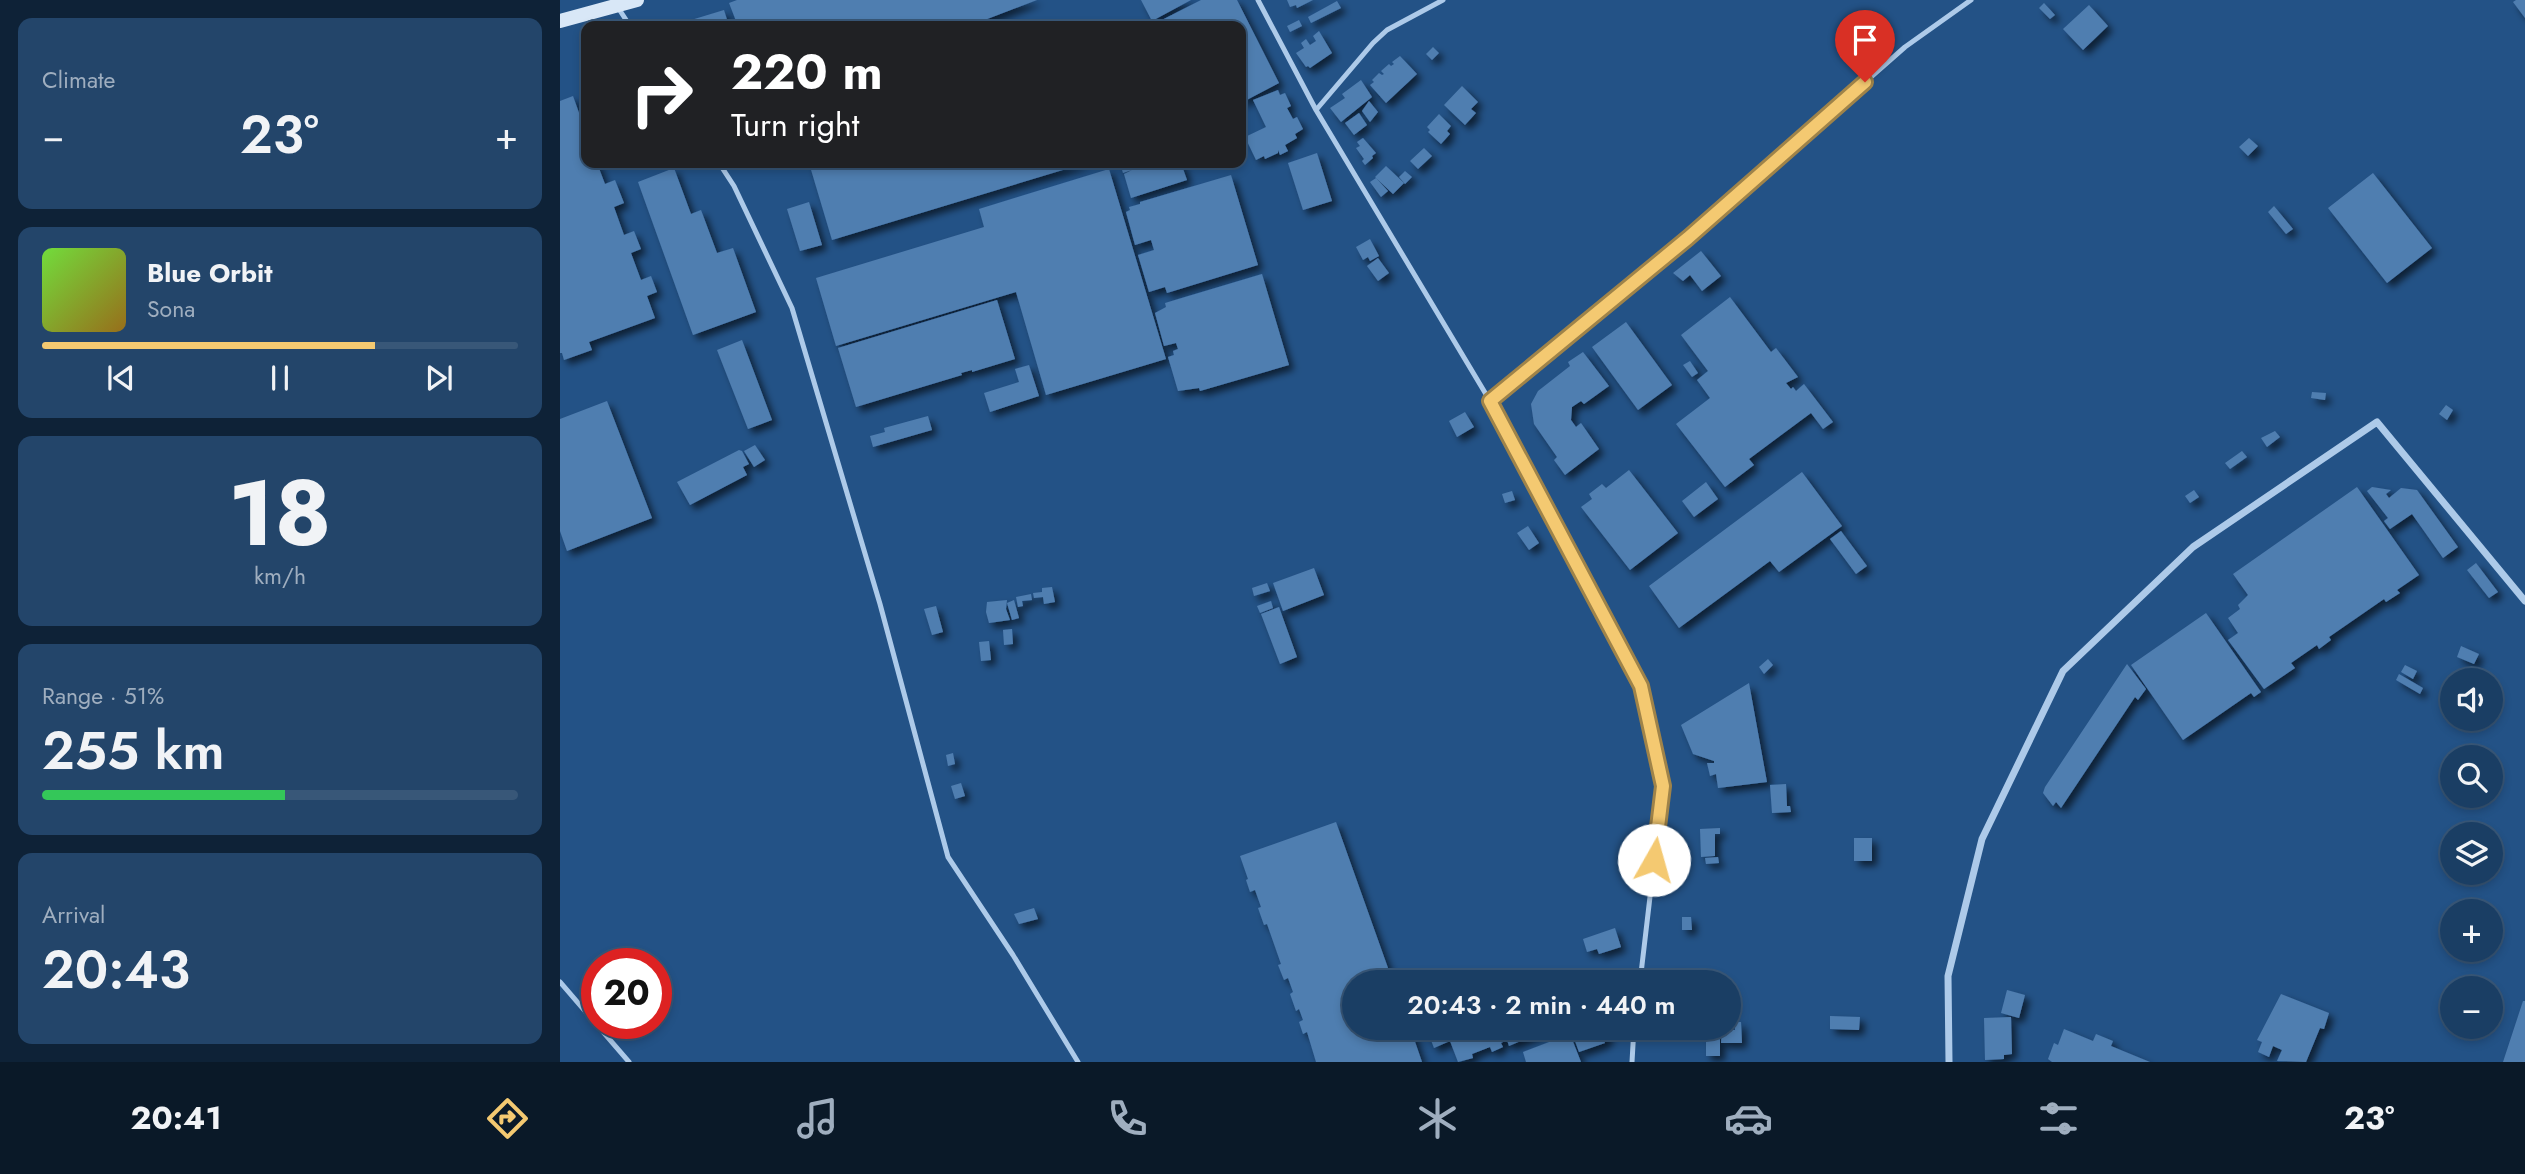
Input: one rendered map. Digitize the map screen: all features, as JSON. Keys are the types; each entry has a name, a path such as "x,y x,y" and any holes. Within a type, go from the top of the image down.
{"main road":[{"path":"560,21 615,3 637,0"}],"street":[{"path":"1949,1062 1948,976 1982,839 2063,671 2193,547 2377,422 2525,601"}],"lane":[{"path":"1258,0 1316,110 1490,401 1641,686 1663,786 1641,970"},
{"path":"1316,110 1387,30 1443,0"},
{"path":"1490,401 1688,238 1905,47 1971,0"},
{"path":"615,3 627,21"},
{"path":"722,168 734,186 792,308 880,604 948,857 1013,955 1078,1062"},
{"path":"560,982 629,1062"},
{"path":"1632,1062 1633,1040"}],"building":[{"path":"737,0 1037,0 982,21 736,21 729,3"},
{"path":"1141,0 1191,0 1152,21"},
{"path":"1201,0 1237,0 1279,83 1246,100 1246,21 1160,21"},
{"path":"1287,0 1313,0 1297,8 1296,5 1290,7"},
{"path":"2525,0 2525,18 2513,2"},
{"path":"1337,1 1341,8 1311,23 1308,17"},
{"path":"2044,3 2055,15 2050,19 2039,8"},
{"path":"2089,5 2108,26 2083,50 2063,29"},
{"path":"724,10 727,21 688,21"},
{"path":"1299,20 1302,26 1290,32 1287,26"},
{"path":"1319,31 1332,53 1310,68 1306,67 1296,53 1304,48 1301,43 1306,39 1310,45 1316,41 1313,36"},
{"path":"1433,47 1439,53 1432,60 1426,54"},
{"path":"1400,56 1417,74 1386,103 1370,85 1379,73 1384,74 1381,71 1389,64 1394,64 1392,62"},
{"path":"1361,80 1372,97 1341,122 1330,108 1345,98 1342,94"},
{"path":"1462,86 1478,102 1471,109 1476,113 1465,125 1444,105"},
{"path":"1278,90 1280,95 1285,93 1291,106 1287,108 1293,119 1297,117 1303,129 1295,134 1297,138 1285,145 1288,151 1280,155 1278,150 1278,153 1265,159 1264,156 1256,160 1246,137 1266,127 1253,100"},
{"path":"573,96 581,118 581,168 599,168 605,184 615,180 624,203 614,207 624,235 634,231 641,249 631,253 641,280 651,276 657,292 647,296 655,318 589,342 592,350 564,360 560,353 560,101"},
{"path":"1369,101 1378,112 1370,122 1362,111"},
{"path":"1359,113 1367,125 1354,135 1345,123"},
{"path":"1439,114 1451,126 1447,131 1450,134 1441,144 1428,132 1430,130 1427,127"},
{"path":"1363,138 1376,153 1365,165 1356,148 1360,146 1357,142"},
{"path":"2249,138 2258,146 2248,156 2239,147"},
{"path":"1424,148 1432,156 1418,169 1410,161"},
{"path":"1317,153 1332,201 1303,210 1288,163"},
{"path":"1386,166 1404,183 1393,194 1375,177"},
{"path":"674,168 691,214 701,210 717,253 733,248 756,312 693,335 638,182"},
{"path":"810,168 1070,168 832,240"},
{"path":"1122,168 1183,168 1187,180 1131,198 1124,174 1132,170 1123,173"},
{"path":"1109,169 1166,359 1046,395 1016,292 836,346 816,278 984,227 979,209"},
{"path":"1405,171 1412,177 1405,184 1399,177"},
{"path":"2373,173 2432,248 2387,283 2328,208"},
{"path":"1231,175 1258,265 1167,293 1165,287 1149,292 1138,255 1154,250 1151,240 1135,245 1126,212 1130,210 1129,207"},
{"path":"1376,178 1388,191 1381,197 1370,182"},
{"path":"809,202 822,245 800,251 787,209"},
{"path":"2274,206 2293,229 2286,234 2268,212"},
{"path":"1370,239 1379,256 1370,261 1368,257 1363,260 1356,247"},
{"path":"1701,251 1721,276 1702,291 1690,275 1683,281 1673,273"},
{"path":"1378,258 1389,273 1378,281 1367,266"},
{"path":"1262,274 1289,365 1200,391 1199,388 1178,391 1168,357 1174,355 1173,351 1178,349 1176,343 1164,346 1155,313 1166,307 1165,303"},
{"path":"1730,297 1771,352 1776,348 1798,377 1786,383 1796,391 1804,384 1833,422 1823,429 1811,413 1749,459 1754,465 1725,487 1676,424 1710,398 1697,380 1708,371 1681,335"},
{"path":"997,300 1015,359 961,373 962,375 856,407 838,348"},
{"path":"1626,322 1672,385 1638,410 1592,347"},
{"path":"742,340 772,420 748,429 717,350"},
{"path":"1583,352 1609,386 1584,404 1581,401 1572,407 1571,420 1576,427 1581,423 1599,449 1565,475 1554,460 1557,457 1534,424 1531,404 1538,391 1570,366 1568,362"},
{"path":"1690,361 1698,373 1692,377 1683,365"},
{"path":"1029,365 1039,396 990,412 984,393 1019,382 1015,369"},
{"path":"2312,392 2326,393 2325,400 2311,398"},
{"path":"607,401 652,518 567,551 560,531 560,419"},
{"path":"2446,405 2453,410 2447,420 2439,414"},
{"path":"1465,412 1474,427 1457,437 1449,421"},
{"path":"928,416 932,430 873,447 870,436 885,432 884,428"},
{"path":"2275,431 2280,437 2267,447 2261,438"},
{"path":"755,445 765,460 754,467 744,451"},
{"path":"739,450 749,464 743,467 747,475 690,505 677,482"},
{"path":"2242,451 2247,457 2230,469 2225,463"},
{"path":"1629,470 1678,533 1630,570 1581,507 1592,499 1589,494 1602,484 1606,488"},
{"path":"1802,472 1842,526 1779,572 1770,561 1679,628 1649,586"},
{"path":"1706,482 1718,499 1694,517 1682,501"},
{"path":"2357,487 2419,575 2397,590 2400,593 2386,602 2384,599 2329,637 2331,640 2319,649 2317,645 2291,663 2295,668 2264,689 2228,640 2238,633 2228,618 2240,609 2238,605 2248,595 2233,574"},
{"path":"2372,487 2391,490 2386,494 2389,498 2401,488 2417,490 2458,547 2443,558 2412,514 2390,529 2384,521 2388,518 2367,491"},
{"path":"2194,490 2199,497 2190,503 2185,496"},
{"path":"1512,491 1515,500 1505,503 1502,494"},
{"path":"1528,526 1539,543 1529,550 1517,533"},
{"path":"1841,531 1867,566 1856,574 1830,539"},
{"path":"2476,563 2498,592 2489,598 2467,570"},
{"path":"1314,568 1324,595 1283,611 1273,583"},
{"path":"1267,583 1270,591 1254,596 1252,588"},
{"path":"1052,587 1055,602 1044,604 1043,597 1034,598 1033,593"},
{"path":"1031,594 1032,600 1022,601 1023,606 1018,607 1016,597"},
{"path":"1007,600 1006,609 1010,620 989,623 987,602"},
{"path":"1014,600 1019,618 1012,620 1007,603"},
{"path":"1271,601 1273,608 1260,613 1257,606"},
{"path":"936,606 943,632 932,635 924,609"},
{"path":"1279,607 1297,657 1280,664 1261,614"},
{"path":"2206,613 2261,692 2254,697 2251,693 2183,740 2131,665"},
{"path":"1012,629 1013,644 1004,645 1003,630"},
{"path":"989,641 991,660 981,661 979,642"},
{"path":"2461,646 2479,654 2474,664 2457,657"},
{"path":"1768,659 1773,665 1764,674 1759,667"},
{"path":"2127,664 2146,689 2138,700 2135,697 2061,808 2056,802 2053,806 2043,793 2045,787"},
{"path":"2405,665 2417,671 2413,679 2401,672"},
{"path":"2399,674 2423,688 2420,694 2396,680"},
{"path":"1749,683 1767,782 1718,788 1716,774 1710,776 1707,763 1714,761 1693,754 1681,725"},
{"path":"953,753 955,764 948,766 946,755"},
{"path":"961,783 965,796 955,799 951,786"},
{"path":"1786,784 1787,806 1790,806 1791,812 1772,813 1770,785"},
{"path":"1336,822 1389,970 1342,970 1342,1040 1414,1040 1422,1062 1316,1062 1307,1032 1303,1034 1299,1022 1303,1020 1299,1009 1296,1011 1288,978 1284,980 1278,965 1281,964 1267,924 1264,925 1258,908 1261,907 1255,890 1250,892 1240,856"},
{"path":"1720,828 1720,834 1715,834 1715,856 1701,857 1700,829"},
{"path":"1854,838 1872,838 1872,861 1854,861"},
{"path":"1718,857 1719,863 1706,864 1705,858"},
{"path":"1034,908 1038,919 1019,924 1014,914"},
{"path":"1682,917 1691,917 1692,930 1682,930"},
{"path":"1615,928 1621,947 1599,954 1597,949 1587,952 1583,939"},
{"path":"2007,990 2025,995 2019,1018 2001,1013"},
{"path":"2281,994 2329,1013 2324,1029 2320,1028 2306,1062 2277,1061 2282,1050 2273,1046 2269,1057 2258,1052 2262,1042 2257,1040"},
{"path":"2523,1001 2525,1062 2503,1062"},
{"path":"1830,1016 1860,1017 1859,1030 1830,1029"},
{"path":"2011,1017 2012,1054 2004,1055 2004,1059 1985,1060 1984,1018"},
{"path":"1741,1022 1742,1043 1721,1043 1721,1040 1741,1040"},
{"path":"2064,1029 2093,1041 2096,1034 2113,1041 2111,1046 2150,1062 2052,1062 2048,1059 2054,1043 2058,1045"},
{"path":"1431,1040 1507,1040 1501,1043 1503,1047 1492,1052 1490,1047 1472,1054 1473,1058 1458,1062 1450,1041 1434,1048"},
{"path":"1507,1040 1523,1040 1509,1046"},
{"path":"1554,1040 1572,1040 1581,1062 1526,1062 1523,1052"},
{"path":"1575,1040 1606,1040 1605,1043 1579,1052"},
{"path":"1706,1040 1720,1040 1720,1056 1706,1056"}],"route":[{"path":"1654,860 1663,786 1641,686 1490,401 1688,238 1865,82"}]}
